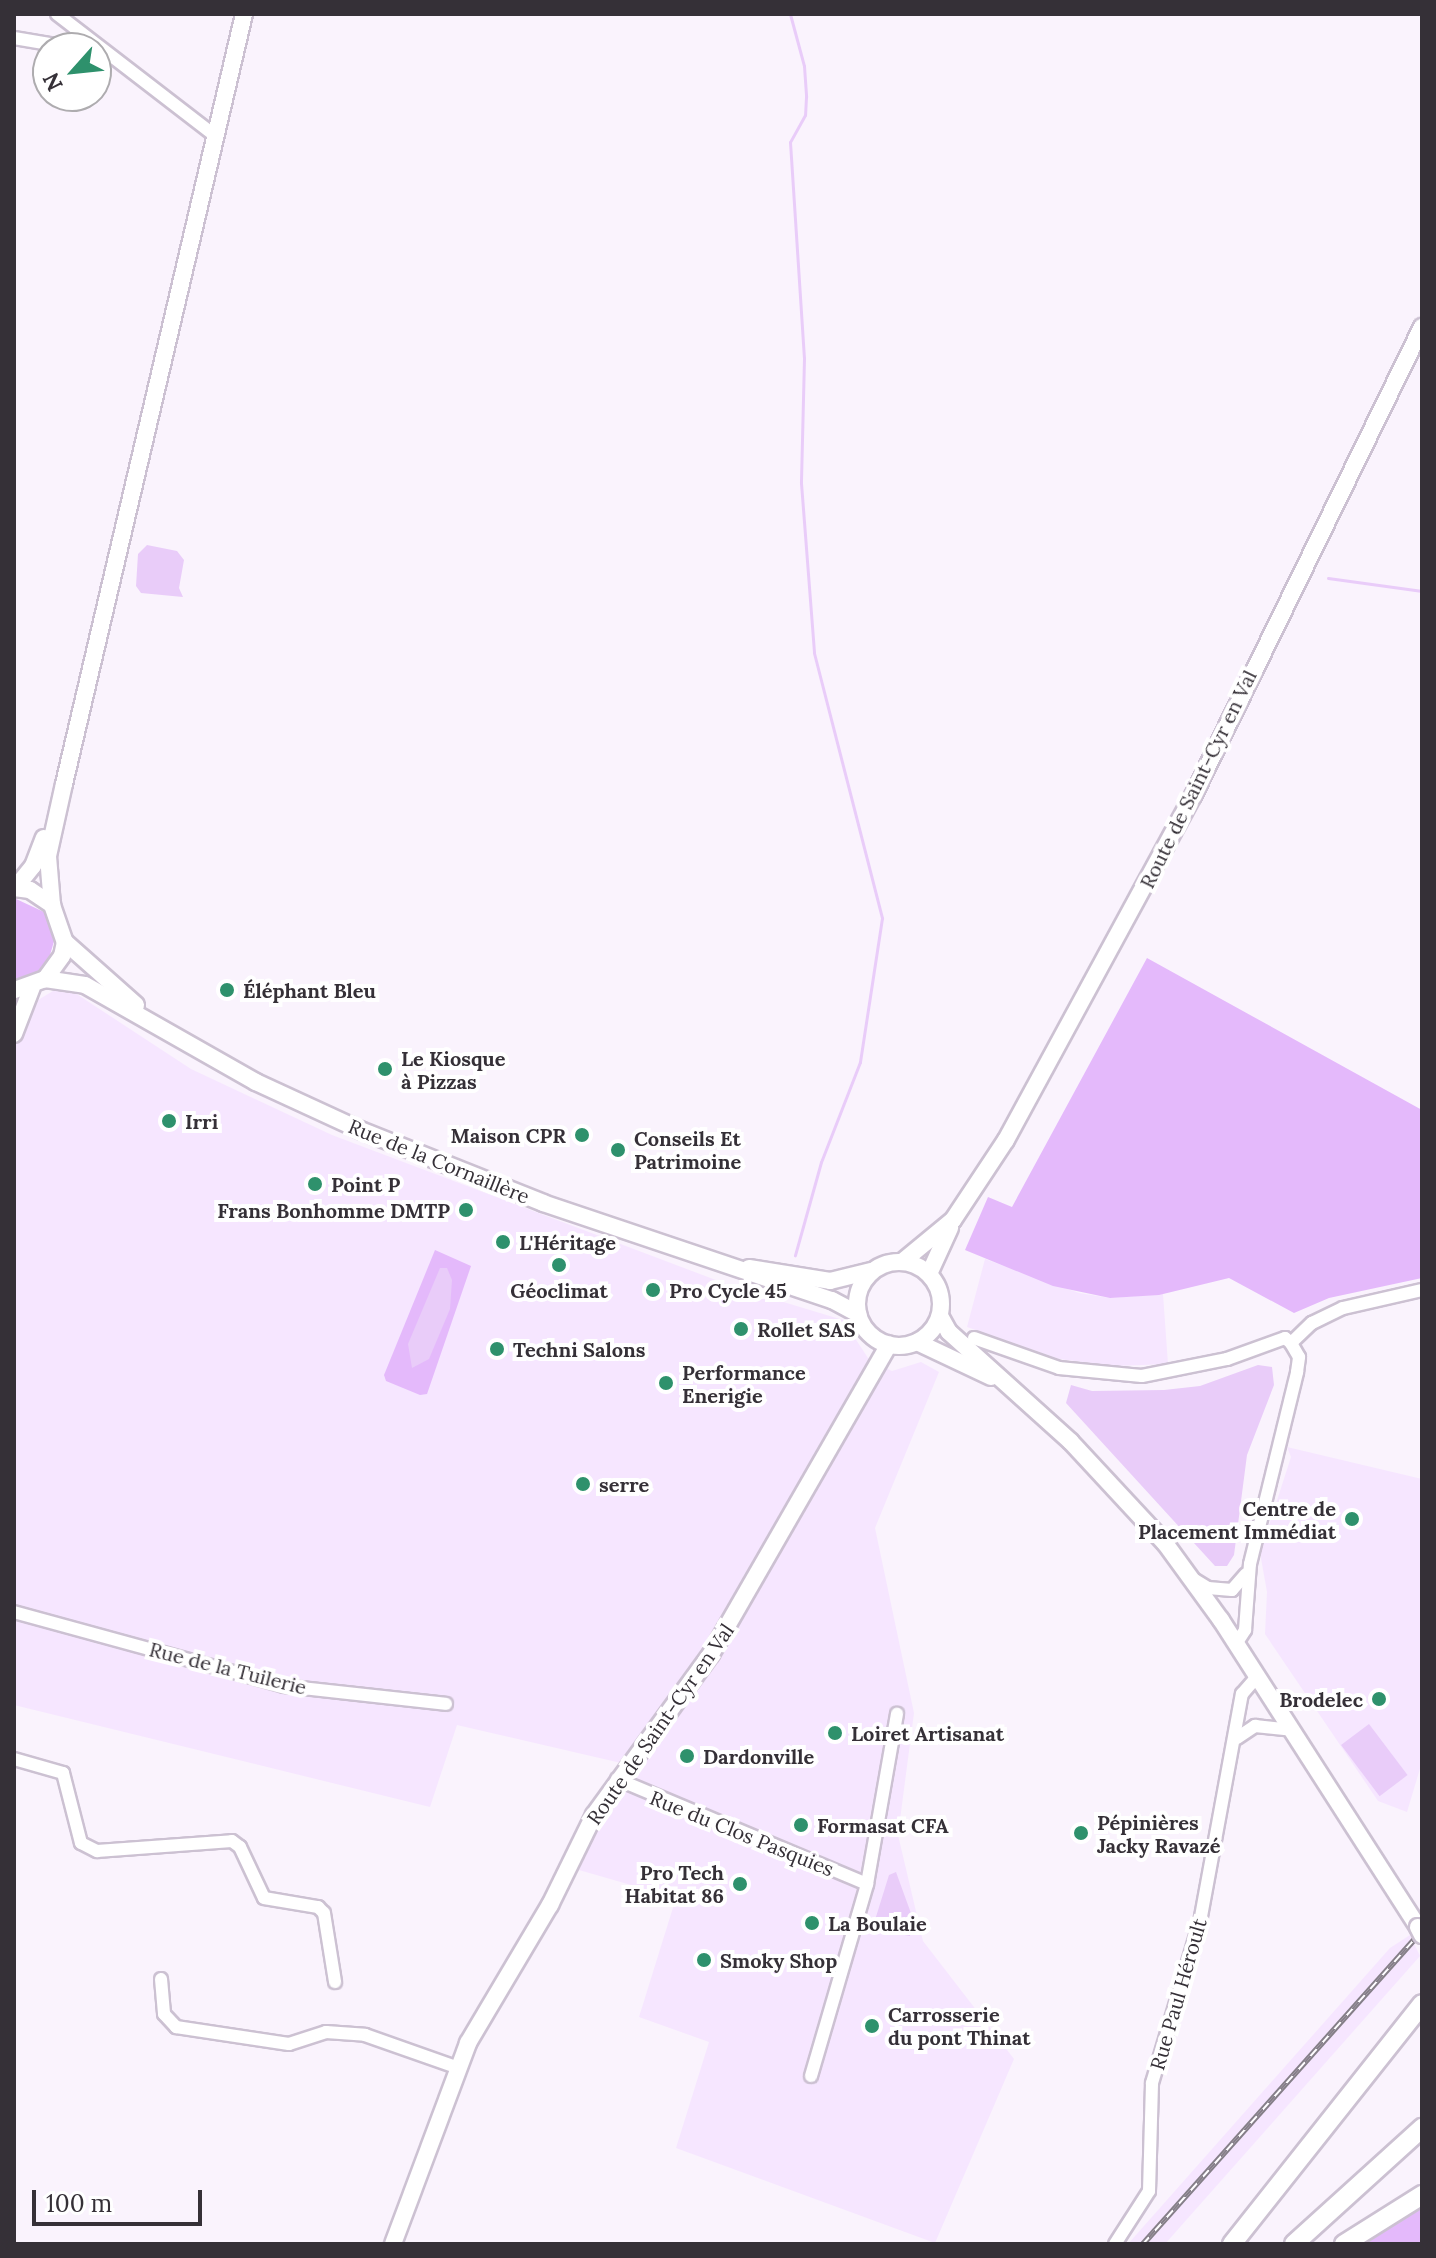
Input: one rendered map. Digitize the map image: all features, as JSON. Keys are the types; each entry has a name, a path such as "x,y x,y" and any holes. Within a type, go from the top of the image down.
{"main road":[{"path":"14,1034 23,1005 62,956 65,942 52,905 48,856 244,14"},
{"name":"Route de Saint-Cyr en Val","path":"929,1274 953,1220 1006,1140 1193,796 1422,327"},
{"path":"52,905 15,888 33,866 64,784"},
{"name":"Rue de la Cornaillère","path":"65,942 154,1023"},
{"name":"Rue de la Cornaillère","path":"14,990 39,983 85,985 256,1082 360,1130 543,1203 858,1314"},
{"name":"Route de Saint-Cyr en Val","path":"902,1262 953,1220"},
{"path":"1001,1381 917,1342 889,1345 869,1334 858,1314 859,1290 873,1270 902,1262 929,1274 938,1287 940,1316 949,1332 1091,1463 1193,1579 1420,1931"},
{"name":"Rue de la Cornaillère","path":"736,1269 830,1281 873,1270"},
{"path":"917,1342 940,1316"},
{"name":"Route de Saint-Cyr en Val","path":"393,2244 456,2067 617,1779 711,1654 889,1345"},
{"path":"1232,2244 1421,2007"},
{"path":"1294,2244 1422,2128"},
{"path":"1344,2244 1422,2195"}],"street":[{"path":"57,14 77,32"},
{"path":"112,60 175,101 217,137"},
{"path":"1291,1343 1312,1323 1343,1308 1422,1290"},
{"path":"974,1338 1059,1368 1142,1376 1227,1359 1285,1338 1291,1343 1299,1357 1297,1372 1250,1564 1245,1630 1236,1644"},
{"path":"1193,1579 1208,1588 1232,1590 1250,1564"},
{"name":"Rue de la Tuilerie","path":"14,1612 284,1686 446,1704"},
{"name":"Rue Paul Héroult","path":"1115,2244 1149,2191 1152,2083 1200,1922 1237,1738 1242,1694 1257,1677"},
{"path":"811,2076 867,1884 897,1714"},
{"path":"1237,1738 1263,1725 1292,1730"},
{"path":"14,1759 63,1773 81,1843 97,1851 232,1841 264,1898 318,1907 324,1913 335,1982"},
{"name":"Rue du Clos Pasquies","path":"617,1779 867,1884"},
{"path":"161,1979 164,2014 176,2027 289,2044 326,2032 365,2035 456,2067"}],"shaded area":[{"path":"147,545 177,551 184,560 179,588 183,597 141,593 136,586 138,554"},
{"path":"14,898 44,912 55,938 47,965 37,975 14,983"},
{"path":"1147,958 1422,1110 1422,1278 1329,1298 1294,1313 1229,1278 1159,1295 1110,1298 1053,1286 965,1250 988,1197 1012,1207"},
{"path":"53,991 72,991 191,1069 332,1135 737,1288 843,1320 870,1361 892,1371 921,1362 939,1372 875,1528 914,1713 898,1835 923,1941 1014,2059 935,2243 676,2148 709,2042 639,2017 676,1898 579,1870 621,1763 457,1725 430,1807 14,1705 14,1017 29,1020 38,1000"},
{"path":"435,1250 471,1266 427,1394 420,1395 386,1381 384,1375"},
{"path":"985,1259 1079,1293 1110,1298 1163,1294 1168,1364 1115,1366 1059,1359 967,1327"},
{"path":"440,1268 447,1268 452,1280 450,1309 429,1359 412,1368 408,1344"},
{"path":"1258,1365 1272,1367 1274,1385 1247,1455 1234,1555 1227,1566 1215,1566 1066,1403 1071,1385 1092,1391 1164,1390 1200,1386"},
{"path":"1287,1447 1422,1479 1422,1762 1407,1812 1378,1801 1265,1634 1267,1592 1260,1553 1291,1457"},
{"path":"1369,1724 1408,1775 1380,1796 1341,1745"},
{"path":"896,1872 912,1916 910,1936 888,1932 889,1925 875,1920 889,1875"},
{"path":"1410,1935 1420,1956 1165,2244 1128,2244 1390,1948"},
{"path":"1422,2205 1422,2244 1361,2244"}],"waterway":[{"path":"790,14 804,66 806,97 805,115 790,142 804,358 801,483 814,653 882,918 860,1062 821,1162 795,1255"},
{"path":"1328,578 1422,591"}],"railway":[{"path":"1143,2244 1422,1931"}],"place":[{"name":"Éléphant Bleu","path":"227,990"},
{"name":"Le Kiosque à Pizzas","path":"385,1069"},
{"name":"Irri","path":"169,1121"},
{"name":"Maison CPR","path":"582,1135"},
{"name":"Conseils Et Patrimoine","path":"618,1150"},
{"name":"Point P","path":"315,1184"},
{"name":"Frans Bonhomme DMTP","path":"466,1210"},
{"name":"L'Héritage","path":"503,1242"},
{"name":"Géoclimat","path":"559,1265"},
{"name":"Pro Cycle 45","path":"653,1290"},
{"name":"Rollet SAS","path":"741,1329"},
{"name":"Techni Salons","path":"497,1349"},
{"name":"Performance Enerigie","path":"666,1383"},
{"name":"serre","path":"583,1484"},
{"name":"Centre de Placement Immédiat","path":"1352,1519"},
{"name":"Brodelec","path":"1379,1699"},
{"name":"Loiret Artisanat","path":"835,1733"},
{"name":"Dardonville","path":"687,1756"},
{"name":"Formasat CFA","path":"801,1825"},
{"name":"Pépinières Jacky Ravazé","path":"1081,1833"},
{"name":"Pro Tech Habitat 86","path":"740,1884"},
{"name":"La Boulaie","path":"812,1923"},
{"name":"Smoky Shop","path":"704,1960"},
{"name":"Carrosserie du pont Thinat","path":"872,2026"}]}
